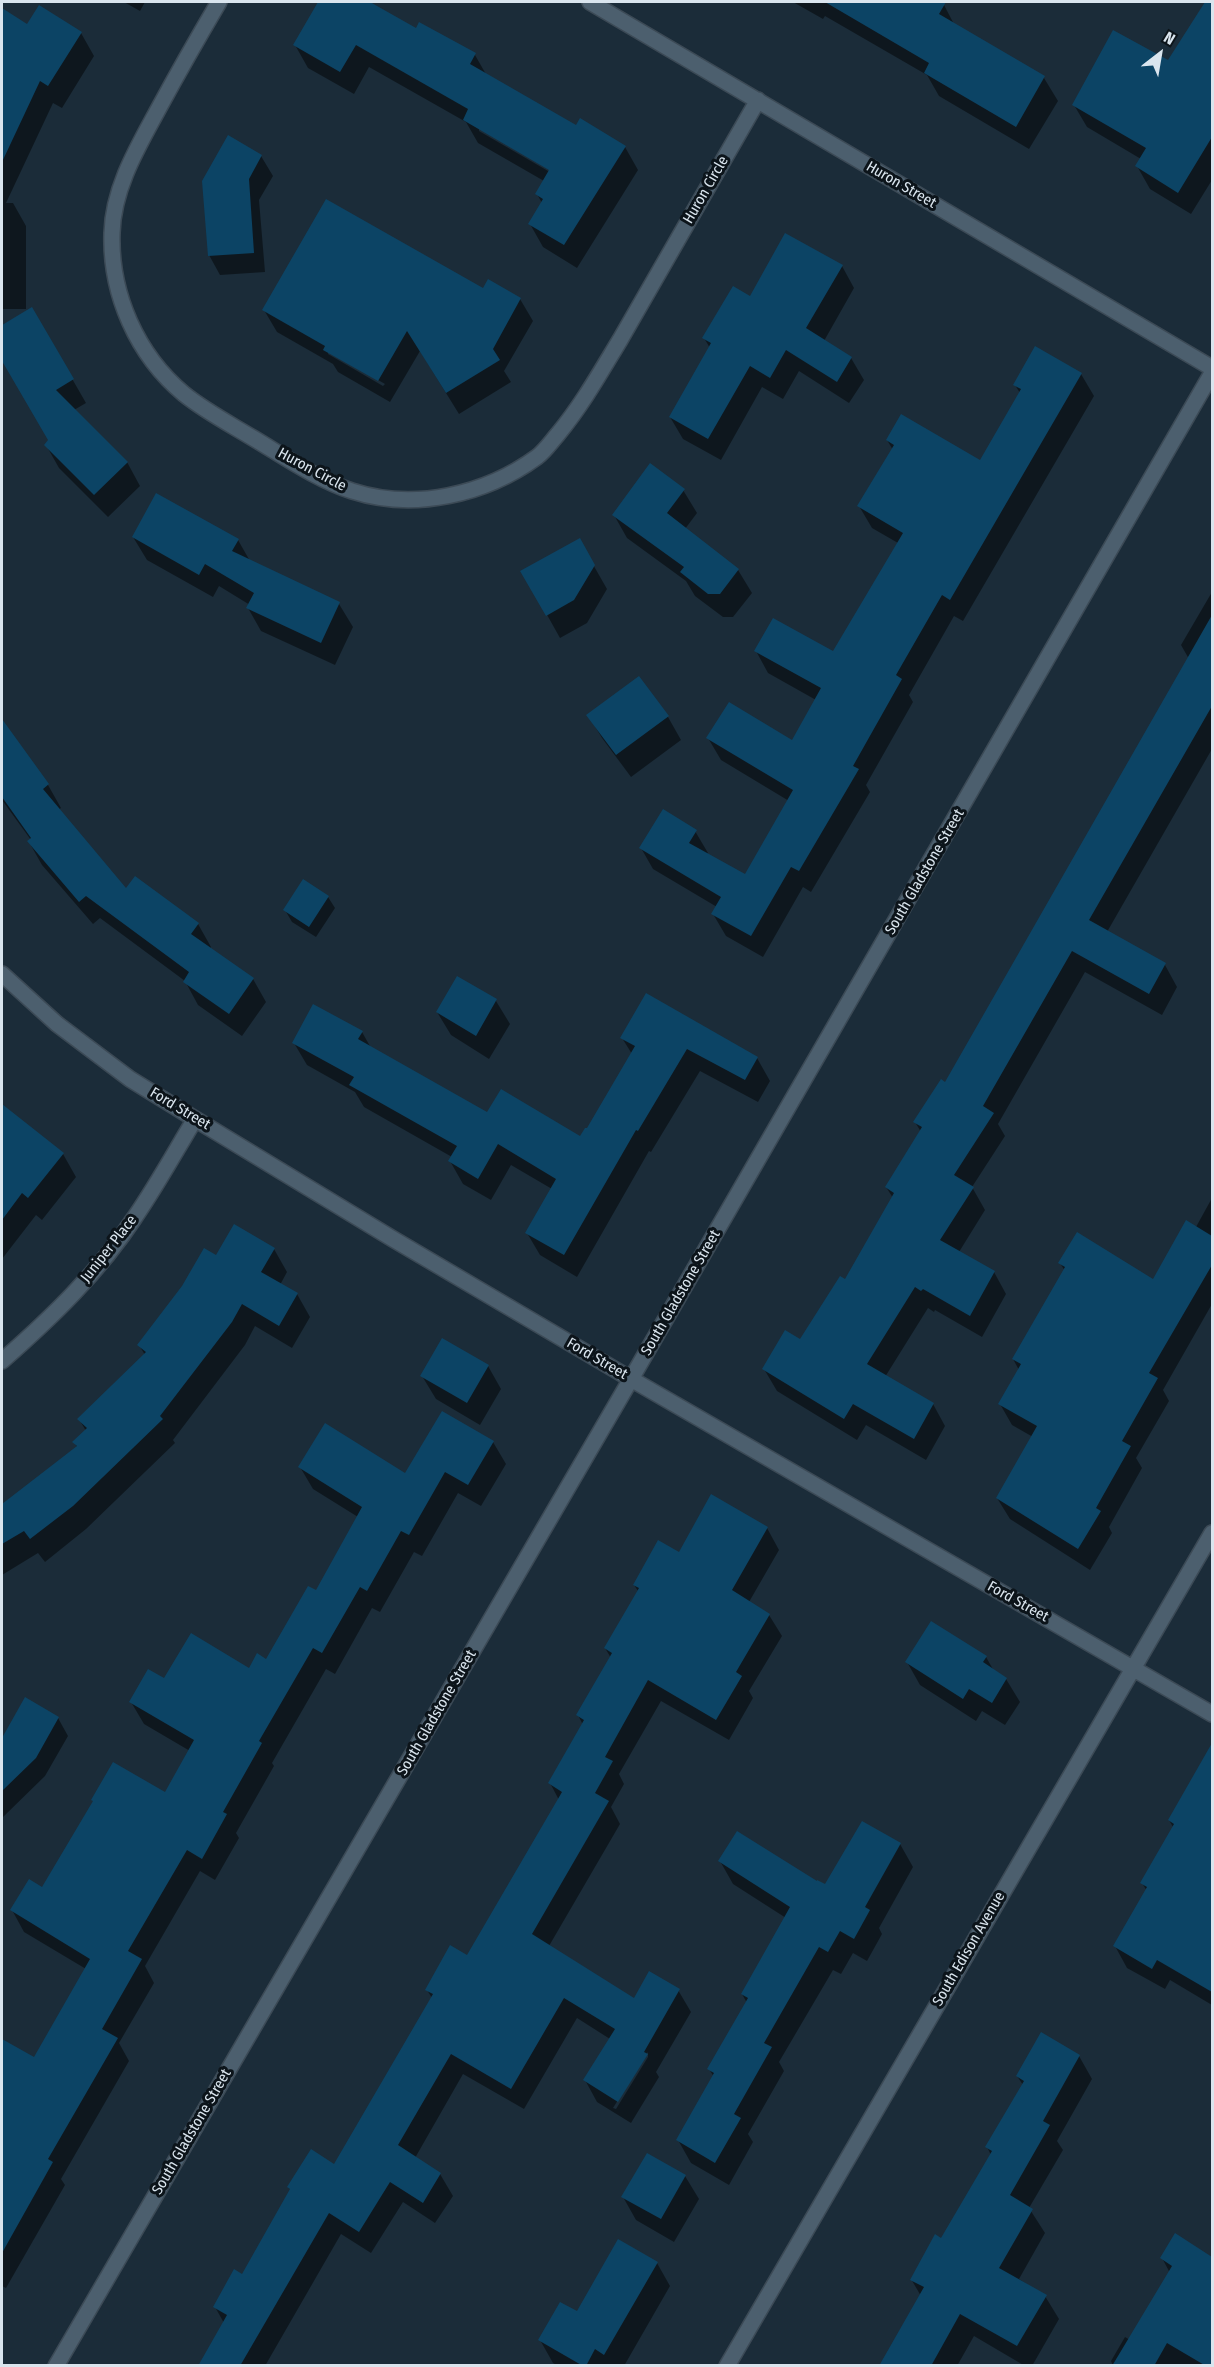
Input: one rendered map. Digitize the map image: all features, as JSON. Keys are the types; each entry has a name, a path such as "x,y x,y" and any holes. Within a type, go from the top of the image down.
{"street":[{"name":"Huron Circle","path":"219,2 131,159 118,194 111,232 113,262 124,310 153,363 183,393 201,406 312,474 352,491 393,500 433,499 477,489 520,469 540,455 579,410 758,100"},
{"name":"Huron Street","path":"590,2 1212,368"},
{"name":"South Gladstone Street","path":"57,2366 1212,373"},
{"name":"Ford Street","path":"2,974 57,1024 129,1079 393,1239 631,1379 1212,1714"},
{"name":"Juniper Place","path":"2,1360 45,1324 88,1278 135,1218 195,1119"},
{"name":"South Edison Avenue","path":"727,2366 1212,1533"}],"building":[{"path":"318,2 370,2 416,28 419,22 476,53 470,64 576,125 580,118 626,146 564,245 528,224 543,199 535,194 549,170 463,120 468,109 356,45 340,72 293,45"},
{"path":"825,2 946,2 939,14 1045,76 1016,127 924,73 929,63"},
{"path":"1205,2 1212,2 1212,137 1178,193 1135,166 1146,148 1072,105 1113,30 1168,60"},
{"path":"39,5 82,32 48,86 40,81 2,162 2,8 27,24"},
{"path":"228,135 262,155 249,179 254,253 208,256 202,181"},
{"path":"326,199 483,288 488,279 521,298 493,349 500,360 446,393 407,331 378,381 323,350 325,346 262,310"},
{"path":"785,233 843,265 806,328 852,357 837,382 786,350 770,378 750,366 708,439 669,417 711,343 702,338 733,286 750,296"},
{"path":"32,307 74,379 56,390 128,462 94,495 44,445 48,440 2,361 2,325"},
{"path":"1035,346 1082,373 950,600 942,595 896,675 902,679 853,766 859,769 799,871 791,867 751,936 711,914 721,897 639,848 663,809 697,830 689,843 745,874 793,790 706,738 729,702 792,740 821,688 754,651 773,618 833,651 903,533 857,506 894,445 886,440 901,414 980,460 1021,389 1013,385"},
{"path":"650,463 685,489 667,513 739,569 720,594 708,594 680,572 684,567 612,515"},
{"path":"156,493 239,539 232,551 340,602 321,643 246,608 254,593 205,564 199,575 132,537"},
{"path":"580,538 595,565 574,600 546,616 520,571"},
{"path":"1212,615 1212,706 1089,920 1166,963 1149,994 1072,951 983,1106 994,1113 954,1175 974,1187 940,1240 995,1271 970,1316 923,1289 921,1291 915,1287 867,1364 934,1403 914,1439 853,1404 844,1419 762,1369 785,1330 800,1339 840,1276 845,1279 894,1193 885,1187 922,1127 913,1122 941,1079 945,1082"},
{"path":"639,676 669,716 616,755 586,715"},
{"path":"2,719 49,784 43,789 126,888 135,876 199,923 191,934 254,978 229,1014 183,982 189,972 86,896 79,902 27,841 31,838 2,797"},
{"path":"303,879 329,896 309,927 283,910"},
{"path":"457,976 497,999 476,1036 436,1012"},
{"path":"646,993 758,1057 745,1080 687,1049 638,1131 636,1130 564,1255 525,1233 556,1179 498,1144 478,1179 448,1161 457,1146 349,1085 354,1077 292,1043 313,1004 363,1031 358,1039 487,1112 501,1089 580,1136 587,1128 635,1046 620,1038"},
{"path":"2,1104 64,1153 28,1198 22,1193 2,1220"},
{"path":"1186,1220 1212,1236 1212,1265 1149,1373 1158,1378 1122,1441 1131,1446 1096,1508 1101,1511 1078,1549 996,1498 1037,1426 998,1404 1021,1364 1012,1359 1065,1267 1058,1263 1077,1232 1153,1279"},
{"path":"234,1224 275,1248 261,1272 298,1293 279,1326 242,1304 232,1322 160,1416 163,1419 73,1506 30,1539 24,1531 2,1544 2,1504 77,1446 72,1442 87,1428 77,1419 146,1352 137,1345 182,1286 204,1248 216,1255"},
{"path":"442,1338 489,1365 467,1403 420,1376"},
{"path":"442,1411 494,1441 468,1485 445,1472 409,1535 401,1531 367,1591 360,1587 322,1653 313,1648 259,1741 262,1743 223,1812 227,1814 202,1859 187,1850 128,1951 142,1959 102,2029 118,2038 48,2159 53,2162 2,2253 2,2039 34,2057 90,1959 10,1910 29,1879 42,1887 93,1801 91,1800 113,1762 165,1792 194,1740 129,1702 148,1669 164,1678 191,1633 249,1668 257,1653 266,1659 308,1586 316,1590 362,1507 298,1467 325,1423 405,1473"},
{"path":"711,1494 768,1527 732,1590 770,1614 736,1672 742,1676 716,1720 648,1680 605,1757 613,1761 595,1793 609,1801 532,1934 634,1998 649,1971 680,1989 644,2052 648,2054 618,2102 583,2080 615,2029 564,1998 511,2089 451,2054 398,2145 441,2173 423,2203 390,2182 359,2232 329,2213 240,2366 198,2366 227,2315 213,2307 234,2269 242,2274 290,2189 287,2187 311,2149 334,2164 433,1994 425,1990 450,1945 467,1955 562,1792 548,1783 584,1720 576,1715 612,1653 604,1648 639,1588 633,1585 658,1540 679,1552"},
{"path":"931,1621 987,1656 983,1662 1007,1678 992,1703 969,1689 963,1699 905,1662"},
{"path":"25,1697 59,1717 36,1758 2,1791 2,1738"},
{"path":"1212,1743 1212,1992 1157,1960 1152,1969 1113,1946 1147,1887 1140,1883 1174,1824 1168,1820"},
{"path":"862,1821 901,1843 865,1907 870,1910 854,1939 840,1931 828,1952 819,1947 764,2043 772,2047 734,2114 741,2118 715,2163 676,2140 714,2073 707,2069 748,1998 741,1994 790,1907 718,1861 737,1831 825,1884"},
{"path":"1041,2032 1080,2055 1043,2121 1050,2125 1010,2195 1033,2209 999,2268 1047,2295 1017,2346 960,2314 931,2366 879,2366 924,2287 910,2280 935,2234 941,2238 992,2151 985,2147 1024,2081 1016,2076"},
{"path":"647,2153 686,2175 661,2219 621,2197"},
{"path":"1175,2233 1212,2257 1212,2366 1206,2366 1167,2343 1154,2366 1112,2366 1172,2266 1160,2258"},
{"path":"618,2239 658,2262 604,2355 595,2349 586,2366 583,2366 538,2340 560,2302 577,2311"}]}
